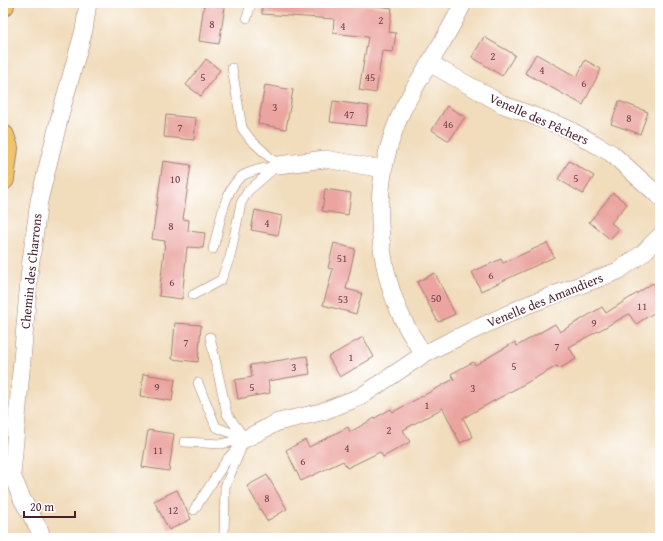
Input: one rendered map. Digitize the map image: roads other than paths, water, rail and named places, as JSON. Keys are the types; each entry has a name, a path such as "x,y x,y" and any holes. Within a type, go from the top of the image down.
{"highway":[{"path":"3,136 7,148 3,179"}],"street":[{"name":"Chemin des Charrons","path":"42,538 40,531 22,499 12,475 29,276 39,201 84,30 88,3"},
{"path":"424,354 402,320 390,288 383,257 380,208 384,169 402,112 431,64 458,5"},
{"name":"Venelle des Pêchers","path":"431,64 476,91 504,105 564,127 611,153 660,197"},
{"path":"278,165 325,159 384,169"},
{"name":"Venelle des Amandiers","path":"245,438 278,422 321,412 360,396 424,354 527,305 618,271 642,254 660,236"}],"lane":[{"path":"247,18 251,3"},
{"path":"232,68 242,128 250,139 278,165"},
{"path":"213,249 226,202 234,182 244,175 278,165"},
{"path":"193,295 221,280 230,257 241,203 248,190 278,165"},
{"path":"210,337 227,414 245,438"},
{"path":"198,382 216,427 245,438"},
{"path":"184,442 221,444 245,438"},
{"path":"194,510 228,458 245,438"},
{"path":"224,538 225,486 245,438"}]}
